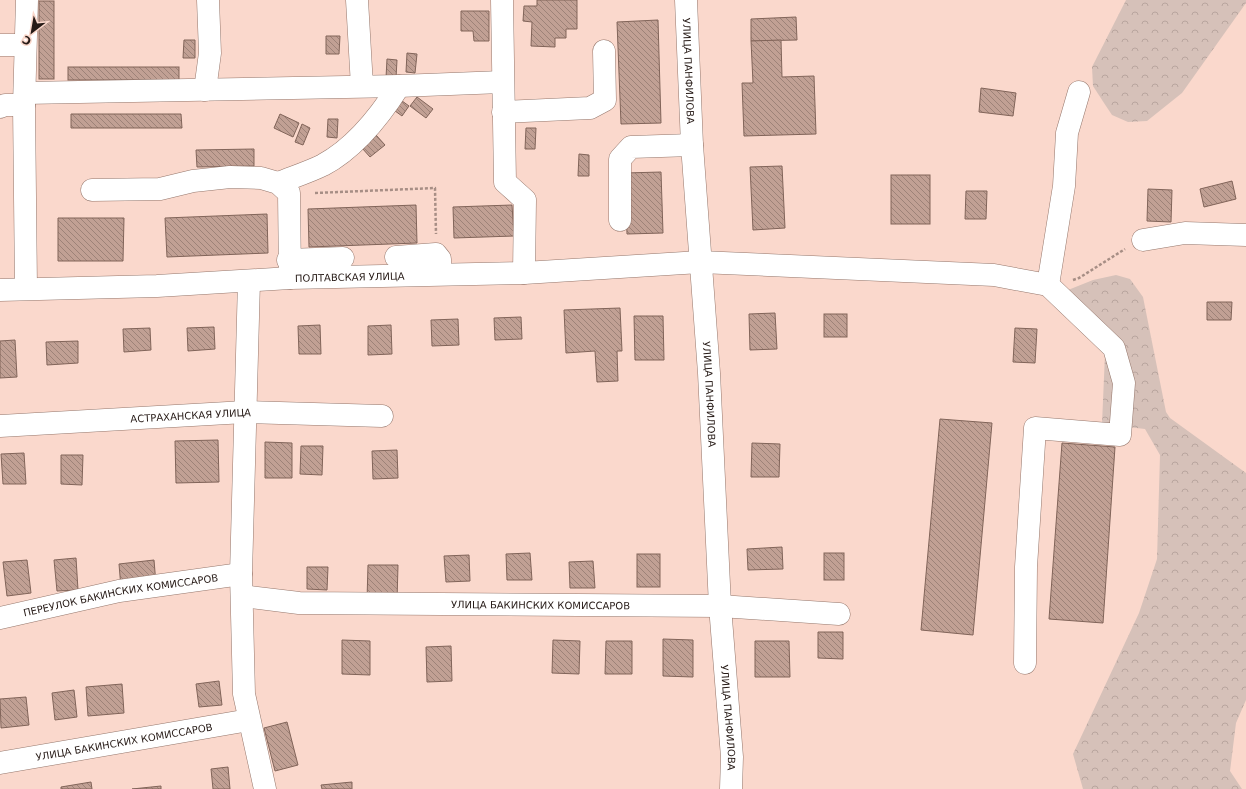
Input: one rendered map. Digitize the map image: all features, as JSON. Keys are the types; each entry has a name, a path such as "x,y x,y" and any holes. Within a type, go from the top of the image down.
{"street":[{"path":"26,288 25,45 27,0"},
{"path":"205,90 210,53 208,0"},
{"path":"357,0 362,86"},
{"path":"502,0 502,82 505,182 525,200 524,273"},
{"name":"УЛИЦА ПАНФИЛОВА","path":"686,0 692,145 709,374 720,606 732,757 731,789"},
{"path":"0,45 25,45"},
{"path":"503,112 590,108 605,100 604,51"},
{"path":"0,107 25,99 205,90 399,86 502,82"},
{"path":"283,188 349,148 387,105 399,86"},
{"path":"1025,663 1026,567 1035,428 1120,435 1124,383 1114,348 1048,285 1064,186 1067,133 1079,92"},
{"path":"620,220 620,159 632,147 692,145"},
{"path":"92,190 160,189 193,181 230,177 261,178 283,188"},
{"path":"283,188 289,269 343,258"},
{"path":"1143,240 1185,233 1246,235"},
{"path":"396,257 438,264"},
{"name":"ПОЛТАВСКАЯ УЛИЦА","path":"0,290 248,281 289,269 438,264 524,273 700,262 994,276 1048,285"},
{"path":"248,281 242,585 244,694 265,789"},
{"name":"АСТРАХАНСКАЯ УЛИЦА","path":"0,426 245,412 382,416"},
{"name":"УЛИЦА БАКИНСКИХ КОМИССАРОВ","path":"242,585 300,603 720,606 839,614"},
{"name":"ПЕРЕУЛОК БАКИНСКИХ КОМИССАРОВ","path":"0,618 119,591 242,585"},
{"name":"УЛИЦА БАКИНСКИХ КОМИССАРОВ","path":"0,763 249,720"}],"path":[{"path":"283,188 434,188 438,264"},
{"path":"1048,285 1079,278 1116,254 1143,240"}],"green space":[{"path":"1126,0 1246,0 1246,3 1182,93 1147,121 1128,122 1112,115 1093,86 1092,67"},
{"path":"1116,275 1130,279 1143,297 1166,412 1170,418 1246,473 1246,700 1236,723 1230,771 1242,789 1083,789 1073,754 1139,613 1157,559 1160,455 1145,429 1102,424 1105,354 1058,294 1093,280"}],"building":[{"path":"537,0 577,0 577,29 566,29 566,38 555,38 555,47 531,46 532,22 523,21 524,6 537,6"},
{"path":"39,1 54,1 54,79 39,79"},
{"path":"461,11 489,11 489,41 474,41 473,31 461,31"},
{"path":"796,17 797,40 751,41 751,19"},
{"path":"658,20 661,123 621,124 617,22"},
{"path":"326,36 340,36 339,54 326,54"},
{"path":"184,40 195,40 195,58 183,58"},
{"path":"781,40 782,77 814,76 816,134 744,136 742,83 753,83 751,41"},
{"path":"407,53 417,54 415,73 406,72"},
{"path":"387,59 397,60 396,78 386,78"},
{"path":"68,67 179,67 179,80 68,80"},
{"path":"981,88 1016,93 1013,116 979,112"},
{"path":"417,97 433,109 426,118 410,106"},
{"path":"398,98 409,106 402,116 391,108"},
{"path":"71,114 181,114 182,128 71,128"},
{"path":"280,114 299,123 293,137 274,128"},
{"path":"328,119 338,119 337,138 327,137"},
{"path":"302,124 310,128 303,145 295,142"},
{"path":"526,128 536,128 535,149 525,149"},
{"path":"376,135 385,145 370,157 362,148"},
{"path":"254,149 254,166 197,167 196,150"},
{"path":"579,154 589,155 589,176 578,176"},
{"path":"782,166 785,228 753,230 750,167"},
{"path":"661,172 663,233 627,234 625,173"},
{"path":"891,175 930,175 930,224 891,224"},
{"path":"1232,181 1236,199 1204,207 1200,189"},
{"path":"1148,189 1172,190 1171,222 1147,221"},
{"path":"966,191 987,191 986,219 965,219"},
{"path":"416,205 417,243 309,247 308,209"},
{"path":"512,205 514,236 454,238 453,207"},
{"path":"267,214 268,253 167,257 165,218"},
{"path":"58,218 124,218 123,261 58,261"},
{"path":"1207,302 1232,302 1231,320 1207,320"},
{"path":"620,308 622,351 617,351 618,381 597,382 595,351 566,353 564,310"},
{"path":"775,313 777,349 750,350 749,314"},
{"path":"824,314 847,314 847,337 824,337"},
{"path":"634,316 663,316 664,360 635,360"},
{"path":"521,317 522,339 495,340 494,318"},
{"path":"458,319 459,345 432,346 431,320"},
{"path":"320,325 321,354 299,354 298,326"},
{"path":"391,325 392,354 368,355 368,326"},
{"path":"214,327 215,349 188,351 187,328"},
{"path":"150,328 151,350 124,352 123,329"},
{"path":"1015,328 1037,329 1035,363 1013,362"},
{"path":"15,340 17,377 0,378 0,341"},
{"path":"78,341 78,363 47,365 46,342"},
{"path":"940,419 992,423 973,635 921,630"},
{"path":"218,440 219,482 176,483 175,441"},
{"path":"265,442 292,443 292,478 265,478"},
{"path":"752,443 780,444 779,477 751,477"},
{"path":"1062,443 1115,447 1103,623 1049,619"},
{"path":"301,446 323,446 322,475 300,474"},
{"path":"397,450 398,478 373,479 372,451"},
{"path":"24,453 26,484 3,484 1,454"},
{"path":"61,455 83,455 82,485 61,484"},
{"path":"782,547 783,569 748,570 747,549"},
{"path":"530,553 532,580 507,580 506,554"},
{"path":"824,553 844,553 844,580 824,580"},
{"path":"637,554 660,554 660,587 637,587"},
{"path":"469,555 470,581 446,582 444,556"},
{"path":"76,558 78,590 57,591 54,560"},
{"path":"27,560 31,593 7,596 3,562"},
{"path":"154,560 156,584 121,588 119,564"},
{"path":"593,561 595,588 570,588 569,562"},
{"path":"368,565 398,565 397,601 367,600"},
{"path":"307,567 328,567 327,590 307,589"},
{"path":"818,632 843,632 843,659 818,658"},
{"path":"663,639 693,640 693,677 663,676"},
{"path":"342,640 370,641 370,675 342,674"},
{"path":"553,640 580,641 579,674 552,673"},
{"path":"606,641 632,641 632,674 605,674"},
{"path":"755,641 789,641 790,677 755,677"},
{"path":"451,646 452,681 427,682 426,647"},
{"path":"219,681 222,705 199,707 196,684"},
{"path":"122,684 124,713 88,716 86,687"},
{"path":"74,690 77,717 55,720 52,693"},
{"path":"26,697 29,725 1,728 0,699"},
{"path":"287,722 298,765 275,771 264,728"},
{"path":"228,767 230,789 213,789 211,769"},
{"path":"91,782 92,789 61,789 61,787"},
{"path":"352,782 352,789 322,789 321,785"},
{"path":"161,786 161,789 132,789"}]}
